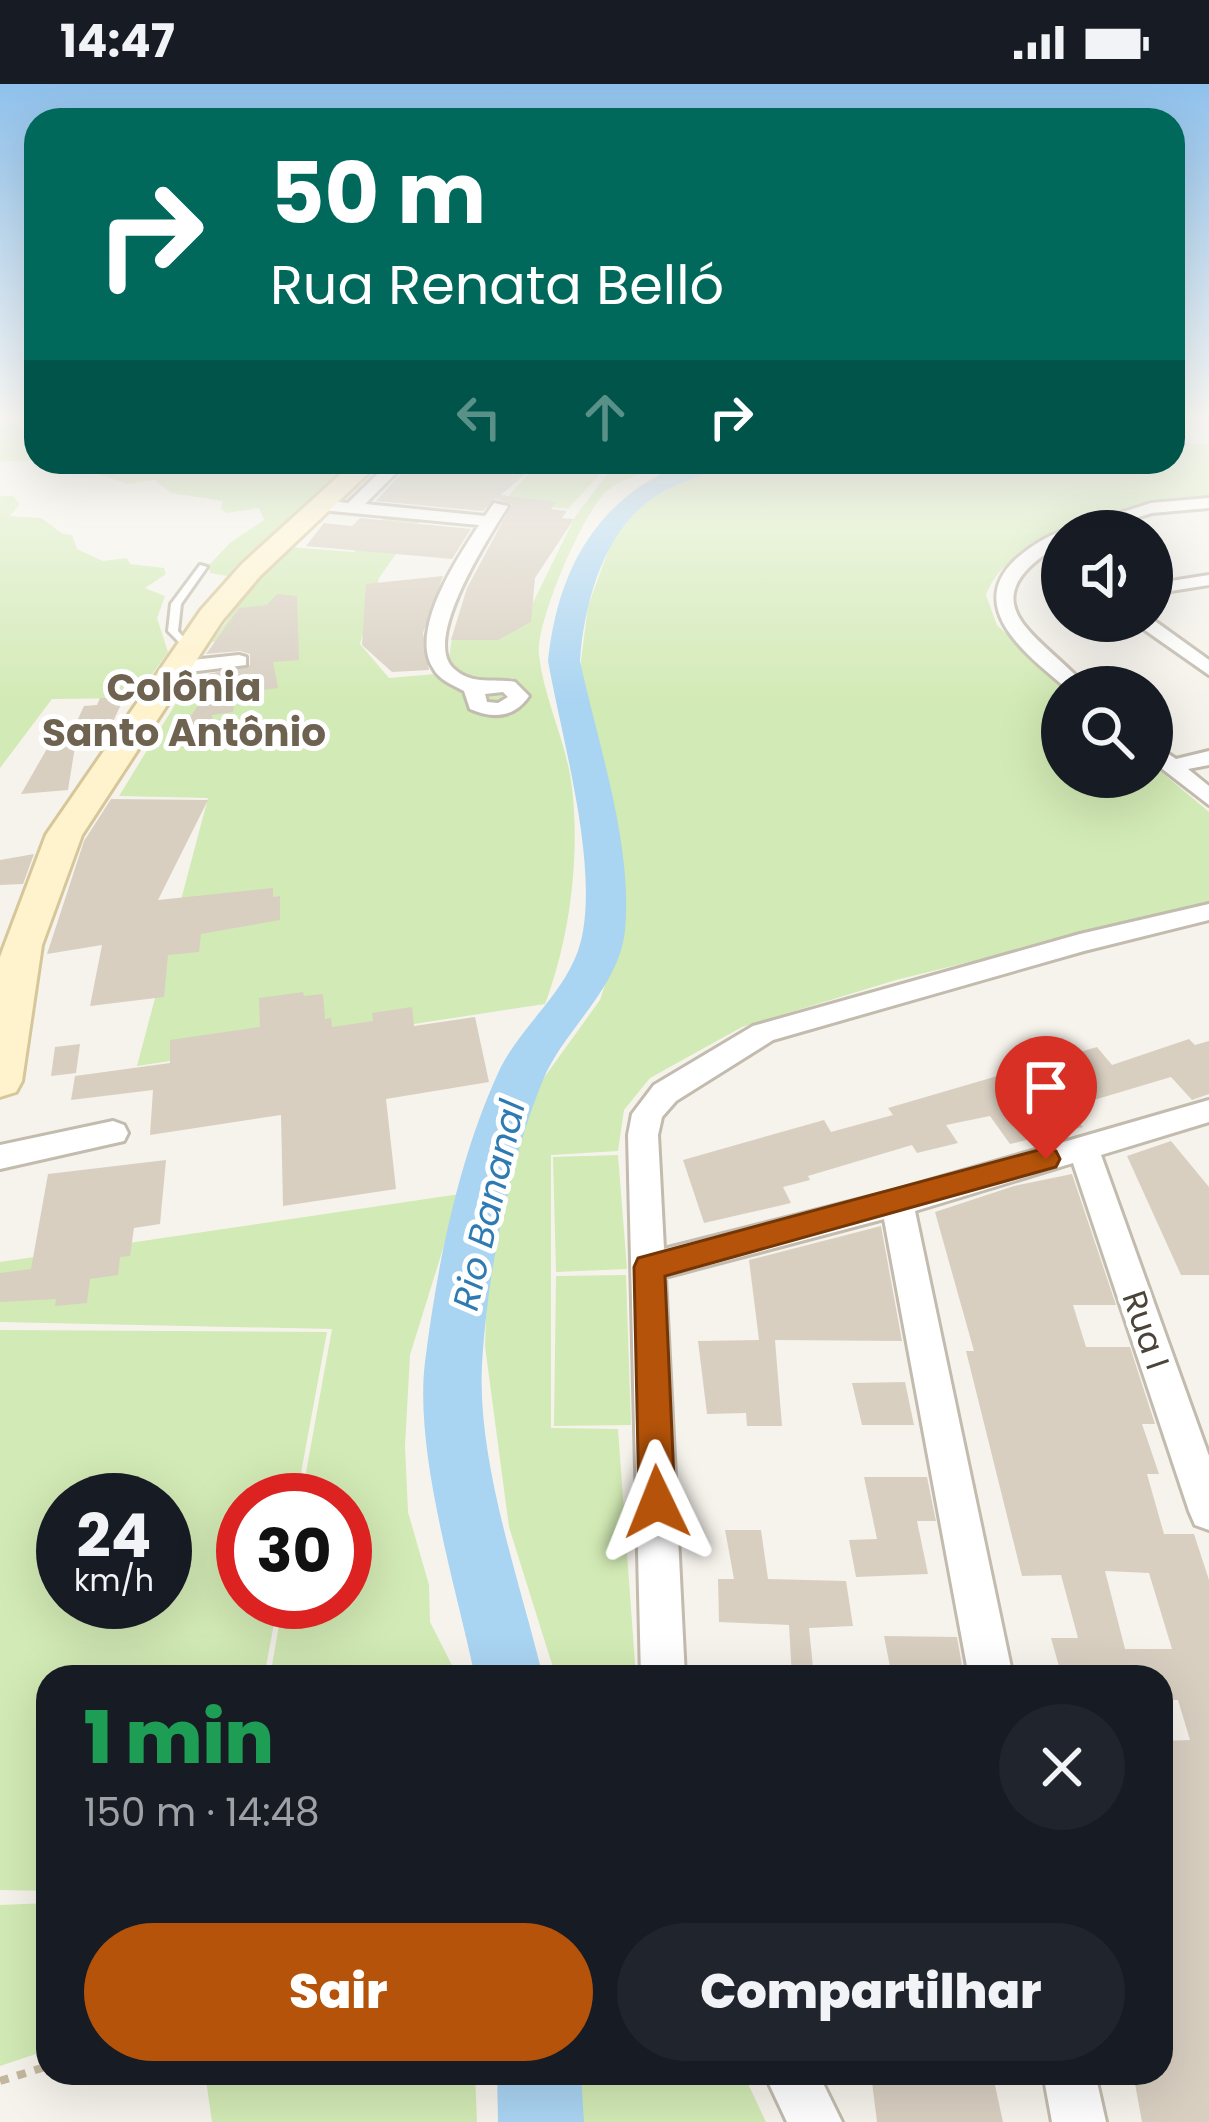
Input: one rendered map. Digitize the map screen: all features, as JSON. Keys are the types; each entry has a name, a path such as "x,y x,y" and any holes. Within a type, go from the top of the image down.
{"main road":[{"path":"0,1082 11,947 64,835 180,657 251,570 328,513"}],"street":[{"path":"474,688 444,671 436,655 450,583 495,514 475,513"},
{"path":"1041,549 1018,563 1003,584 999,600 1012,627 1054,666"},
{"path":"1173,586 1209,580"},
{"path":"1171,642 1209,669"},
{"path":"180,657 239,662"},
{"path":"1173,766 1209,758"},
{"path":"1173,767 1209,798"},
{"path":"663,1665 644,1125 665,1093 779,1027 1209,912"},
{"path":"649,1267 897,1203 1209,1112"},
{"path":"0,1157 113,1133"},
{"name":"Rua I","path":"1083,1148 1209,1511"},
{"path":"897,1203 989,1665"},
{"path":"796,2085 814,2122"},
{"path":"1071,2085 1079,2122"}],"lane":[{"path":"180,657 174,613 203,567"}],"path":[{"path":"0,2081 36,2070"}],"green space":[{"path":"0,513 41,518 72,535 77,549 103,561 127,558 130,564 164,568 166,574 145,588 165,596 157,618 168,652 135,698 52,699 0,768"},
{"path":"261,513 295,513 227,576 210,573 209,565 231,542 264,520"},
{"path":"591,513 553,594 539,655 569,771 575,842 567,925 545,1004 137,1066 208,798 119,796 181,695 246,696 271,646 212,642 255,581 288,547 354,552 386,516 421,519 379,578 360,644 389,678 447,673 452,638 521,627 575,517"},
{"path":"633,513 1041,513 1041,541 1000,571 986,595 997,625 1041,667 1041,798 1173,798 1173,782 1209,812 1209,903 896,980 742,1027 650,1078 624,1110 618,1151 551,1155 551,1428 618,1429 635,1665 552,1665 509,1527 485,1346 497,1195 522,1119 538,1086 600,1000 624,926 621,850 580,669 588,606 613,538"},
{"path":"618,1155 627,1269 556,1272 553,1157"},
{"path":"460,1194 410,1355 405,1446 408,1512 429,1585 430,1622 452,1665 272,1665 278,1629 372,1629 372,1473 306,1473 332,1329 0,1322 0,1262"},
{"path":"626,1275 631,1425 554,1426 556,1276"},
{"path":"0,1330 327,1332 301,1473 216,1473 216,1629 273,1629 266,1665 36,1665 36,1891 0,1890"},
{"path":"36,1904 36,2054 0,2066 0,1905"},
{"path":"207,2085 475,2085 477,2122 212,2122"},
{"path":"568,2085 749,2085 766,2122 570,2122"}],"building":[{"path":"507,513 565,513 562,518 574,519 535,578 531,622 498,640 451,640 467,588"},
{"path":"360,518 471,529 452,559 306,546 324,523 352,526"},
{"path":"443,576 423,633 429,670 392,672 362,645 366,584"},
{"path":"277,594 297,596 299,660 273,662 278,688 235,694 233,712 212,715 214,728 206,729 207,735 183,738 179,733 182,717 191,716 204,696 203,675 250,665 250,654 240,651 206,654 239,608 267,605"},
{"path":"100,698 124,698 111,726 103,727 89,745 75,747 68,790 21,794 56,733 68,732 69,722 77,721 84,706 97,705"},
{"path":"111,799 208,800 158,900 273,888 273,897 280,896 280,920 201,934 199,952 168,955 164,997 90,1006 102,945 47,954 84,841"},
{"path":"34,854 23,884 0,885 0,860"},
{"path":"303,992 304,996 323,994 325,1019 331,1018 332,1027 373,1021 372,1013 412,1007 414,1026 475,1017 489,1082 386,1099 396,1189 283,1206 281,1115 150,1135 153,1090 71,1100 75,1076 170,1063 170,1040 260,1027 259,998"},
{"path":"1189,1039 1195,1045 1209,1041 1209,1094 1192,1100 1171,1077 1067,1108 1083,1127 1010,1144 990,1116 946,1125 958,1143 917,1153 912,1145 808,1176 810,1180 783,1187 791,1203 704,1223 683,1160 824,1120 831,1132 893,1115 888,1108 1097,1047 1112,1065"},
{"path":"80,1044 76,1073 51,1076 55,1047"},
{"path":"1171,1141 1209,1187 1209,1275 1181,1275 1127,1156"},
{"path":"166,1160 160,1224 134,1228 130,1256 120,1257 118,1275 90,1279 87,1303 55,1306 56,1299 0,1302 0,1273 31,1269 48,1174"},
{"path":"1072,1174 1116,1305 1073,1305 1086,1347 1130,1347 1155,1424 1142,1424 1159,1474 1147,1474 1164,1534 1194,1534 1209,1580 1209,2122 1142,2122 1135,2085 1173,2085 1173,1741 1190,1740 1178,1700 1173,1700 1173,1665 1059,1665 1051,1638 1078,1638 1061,1575 1022,1576 966,1351 974,1351 935,1212 1014,1186","holes":["1105,1571 1149,1573 1172,1649 1125,1649"]},
{"path":"881,1226 902,1341 775,1340 782,1426 747,1426 746,1413 707,1414 698,1341 759,1340 749,1260"},
{"path":"905,1382 914,1425 862,1425 852,1383"},
{"path":"864,1477 927,1477 936,1521 917,1521 928,1574 856,1577 849,1540 877,1539"},
{"path":"725,1530 761,1530 768,1579 846,1581 853,1626 809,1628 813,1665 791,1665 789,1625 719,1622 718,1579 734,1579"},
{"path":"884,1636 957,1637 962,1665 890,1665"},
{"path":"872,2085 995,2085 1003,2122 877,2122"}],"waterway":[{"name":"Rio Bananal","path":"506,1665 460,1459 453,1367 474,1236 500,1133 523,1070 574,1002 604,935 606,873 564,661 587,569 619,513"},
{"name":"Rio Bananal","path":"539,2085 541,2122"}],"district":[{"name":"Colônia Santo Antônio","path":"184,710"}],"route":[{"path":"657,1502 649,1267 1046,1159"}]}
